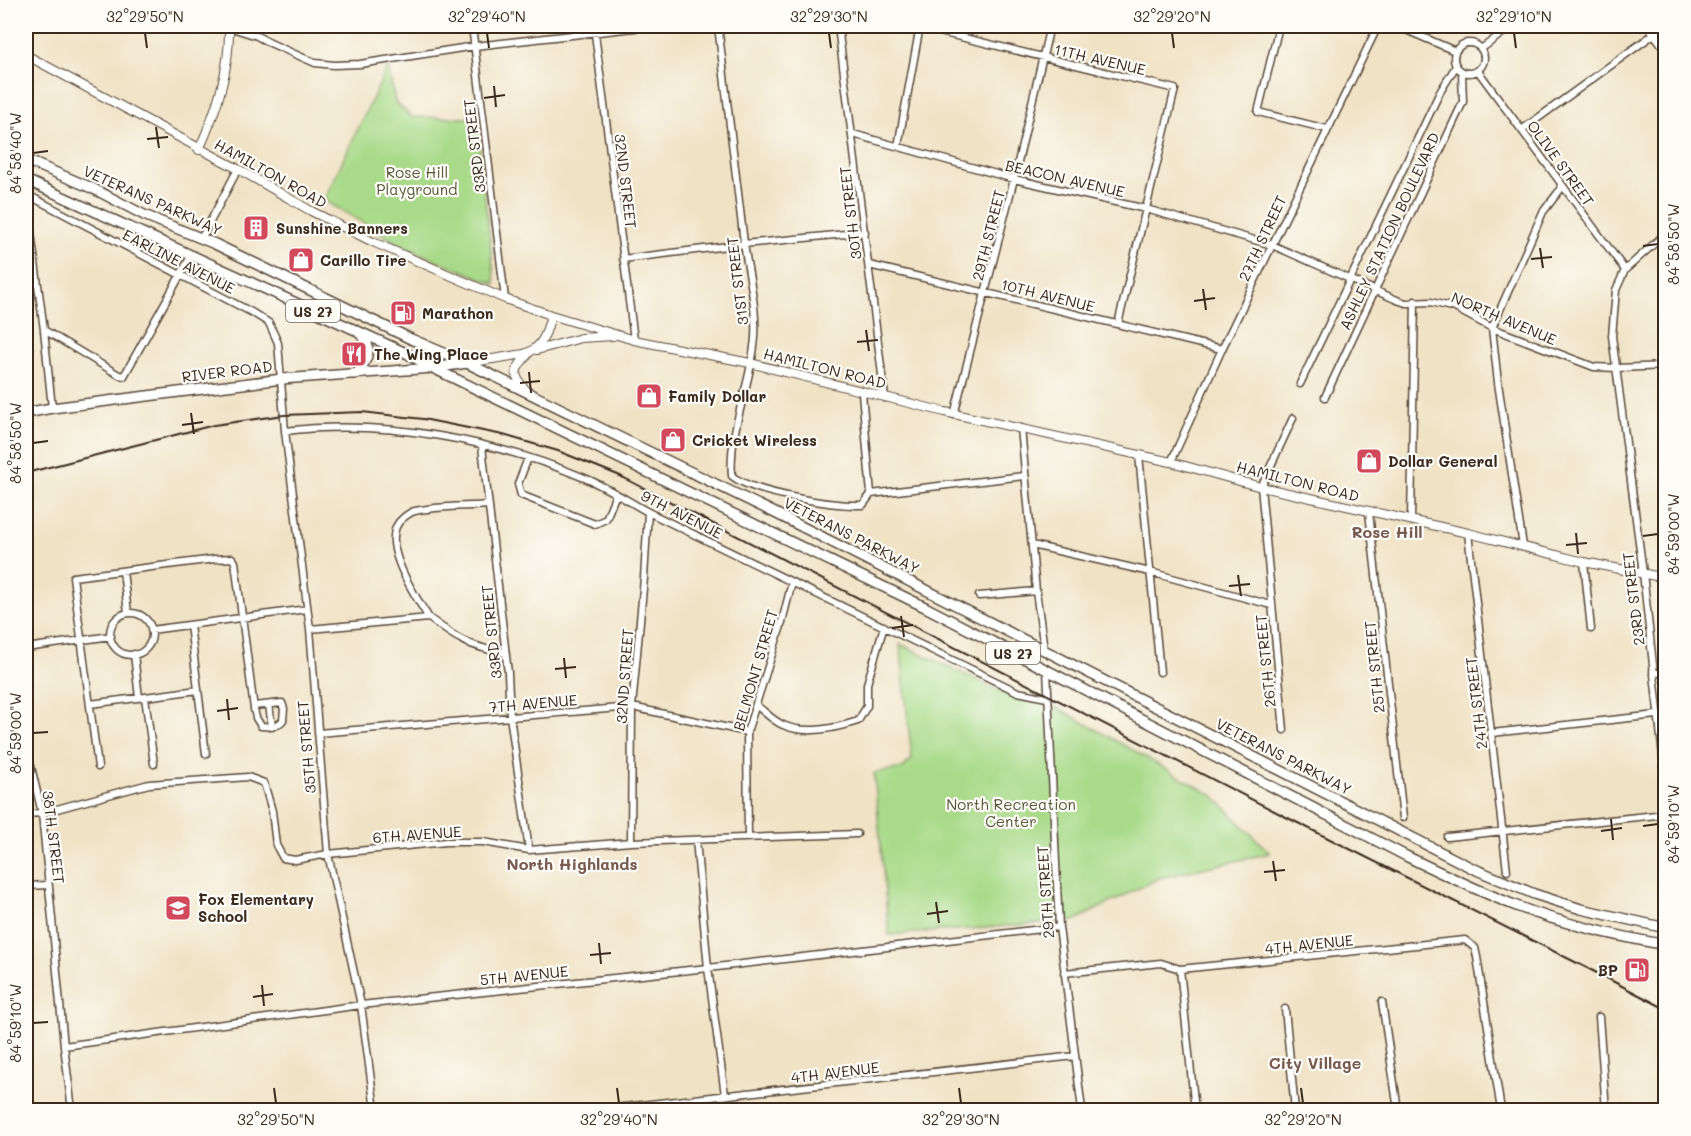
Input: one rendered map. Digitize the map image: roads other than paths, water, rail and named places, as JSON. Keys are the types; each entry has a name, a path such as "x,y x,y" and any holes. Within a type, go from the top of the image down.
{"main road":[{"path":"1652,29 1665,48"},
{"name":"VETERANS PARKWAY","path":"26,160 94,189 144,215 201,238 527,392 817,534 1472,868 1534,894 1581,909 1665,928"},
{"name":"VETERANS PARKWAY","path":"26,180 408,354 925,607 1395,851 1450,877 1520,907 1595,930 1665,945"},
{"path":"354,329 365,337 369,351 363,367 356,374"},
{"name":"RIVER ROAD","path":"26,413 282,379 433,368 467,363"}],"street":[{"path":"200,150 222,91 228,59 229,26 257,36 315,63 334,65 360,64 594,28 652,26"},
{"name":"33RD STREET","path":"472,26 505,299"},
{"name":"31ST STREET","path":"718,26 754,313 755,338 738,415 731,463 732,476 740,483 785,496 856,506 864,505 871,494"},
{"name":"30TH STREET","path":"838,26 885,398"},
{"path":"898,146 918,26"},
{"name":"11TH AVENUE","path":"918,26 1175,89 1146,209"},
{"name":"29TH STREET","path":"954,415 1050,26"},
{"path":"1279,26 1258,111 1327,129"},
{"name":"27TH STREET","path":"1171,462 1222,349 1378,26"},
{"path":"1397,26 1455,51"},
{"path":"1481,49 1512,26"},
{"path":"1523,129 1652,29 1665,26"},
{"name":"32ND STREET","path":"594,28 634,340"},
{"path":"1467,43 1477,45 1481,49 1484,63 1478,71 1470,74 1462,72 1456,66 1455,51 1458,47 1467,43"},
{"name":"HAMILTON ROAD","path":"26,55 311,211 373,242 505,299 551,315 634,340 750,363 954,415 1171,462 1261,487 1468,533 1584,562 1665,578"},
{"name":"ASHLEY STATION BOULEVARD","path":"1300,384 1440,92 1456,66"},
{"name":"OLIVE STREET","path":"1478,71 1625,270"},
{"name":"ASHLEY STATION BOULEVARD","path":"1325,397 1463,102 1462,72"},
{"name":"BEACON AVENUE","path":"853,134 1014,179 1146,209 1272,245"},
{"path":"201,238 238,169"},
{"path":"1523,546 1498,383 1492,328 1543,212 1560,190 1561,184"},
{"path":"26,194 52,408"},
{"name":"EARLINE AVENUE","path":"26,194 269,323 278,343 282,379"},
{"path":"1118,324 1146,209"},
{"path":"623,259 865,232"},
{"path":"1625,270 1665,233"},
{"name":"NORTH AVENUE","path":"1272,245 1397,300 1406,303 1431,302 1455,308 1492,328 1581,363 1594,367 1617,368 1665,366"},
{"path":"44,330 118,375 124,376 191,256"},
{"name":"10TH AVENUE","path":"869,265 1222,349"},
{"name":"23RD STREET","path":"1625,270 1616,290 1612,336 1665,781"},
{"path":"1411,521 1415,301"},
{"path":"527,392 519,383 516,368 542,344 551,315"},
{"path":"467,363 531,352 580,338 620,336"},
{"name":"35TH STREET","path":"282,379 285,431 310,629 328,854 361,1005 375,1110"},
{"path":"862,393 871,494 1024,476"},
{"name":"26TH STREET","path":"1284,730 1261,487 1293,418"},
{"path":"1021,428 1024,476 1044,649"},
{"name":"9TH AVENUE","path":"285,431 383,429 427,434 528,458 587,480 1018,692 1047,698"},
{"name":"33RD STREET","path":"482,446 510,716 530,850"},
{"path":"1138,455 1160,672"},
{"path":"528,458 518,484 521,495 595,524 606,519 616,494"},
{"path":"489,505 412,511 398,523 394,539 396,556 429,618 453,636 480,649 505,653"},
{"name":"32ND STREET","path":"631,842 632,706 648,512"},
{"name":"25TH STREET","path":"1369,512 1403,818"},
{"name":"24TH STREET","path":"1468,533 1507,871"},
{"path":"1032,545 1150,572 1271,605"},
{"path":"98,767 73,577 231,558 235,562 254,706 258,723 261,726 272,727 281,724 284,720 282,703 254,706"},
{"path":"1584,562 1591,629"},
{"path":"123,571 128,613"},
{"name":"BELMONT STREET","path":"748,837 747,732 781,626 792,582"},
{"path":"979,596 1036,591"},
{"path":"151,630 307,609"},
{"path":"128,613 147,620 151,630 148,645 144,650 134,654 125,654 118,650 111,636 112,625 116,619 128,613"},
{"path":"310,629 429,618"},
{"path":"190,625 206,754"},
{"path":"756,705 783,725 803,730 841,727 858,720 867,706 867,684 884,626"},
{"path":"26,648 111,636"},
{"path":"134,654 154,764"},
{"name":"29TH STREET","path":"1047,670 1059,927 1082,1110"},
{"path":"1653,671 1665,675"},
{"name":"38TH STREET","path":"26,682 26,746 42,813 72,1110"},
{"path":"90,704 198,690"},
{"path":"269,705 272,727"},
{"name":"7TH AVENUE","path":"318,734 632,706 747,732"},
{"path":"1492,733 1657,715"},
{"name":"6TH AVENUE","path":"42,813 149,784 248,777 264,783 272,811 276,845 283,858 295,860 328,854 446,842 483,842 530,850 631,842 857,834"},
{"path":"26,814 42,813"},
{"path":"1447,837 1665,814"},
{"path":"696,840 708,968 728,1110"},
{"path":"26,886 48,885"},
{"name":"5TH AVENUE","path":"64,1046 361,1005 1059,927"},
{"name":"4TH AVENUE","path":"1064,973 1161,963 1180,969 1465,940 1475,948 1477,957 1501,1110"},
{"path":"1180,969 1195,1110"},
{"path":"1382,1002 1398,1110"},
{"path":"1285,1009 1295,1110"},
{"path":"1599,1017 1606,1110"},
{"name":"4TH AVENUE","path":"597,1110 1075,1056"}],"railway":[{"path":"26,473 214,425 284,415 362,412 423,419 503,435 558,451 618,475 1666,1009"}],"place":[{"name":"Sunshine Banners","path":"256,228"},
{"name":"Carillo Tire","path":"301,260"},
{"name":"Marathon","path":"403,313"},
{"name":"The Wing Place","path":"354,354"},
{"name":"Family Dollar","path":"649,396"},
{"name":"Cricket Wireless","path":"673,440"},
{"name":"Dollar General","path":"1369,461"},
{"name":"Fox Elementary School","path":"178,908"},
{"name":"BP","path":"1637,970"}],"district":[{"name":"Rose Hill","path":"1387,531"},
{"name":"North Highlands","path":"572,863"},
{"name":"City Village","path":"1315,1062"}],"park label":[{"name":"Rose Hill Playground","path":"417,180"},
{"name":"North Recreation Center","path":"1011,812"}]}
